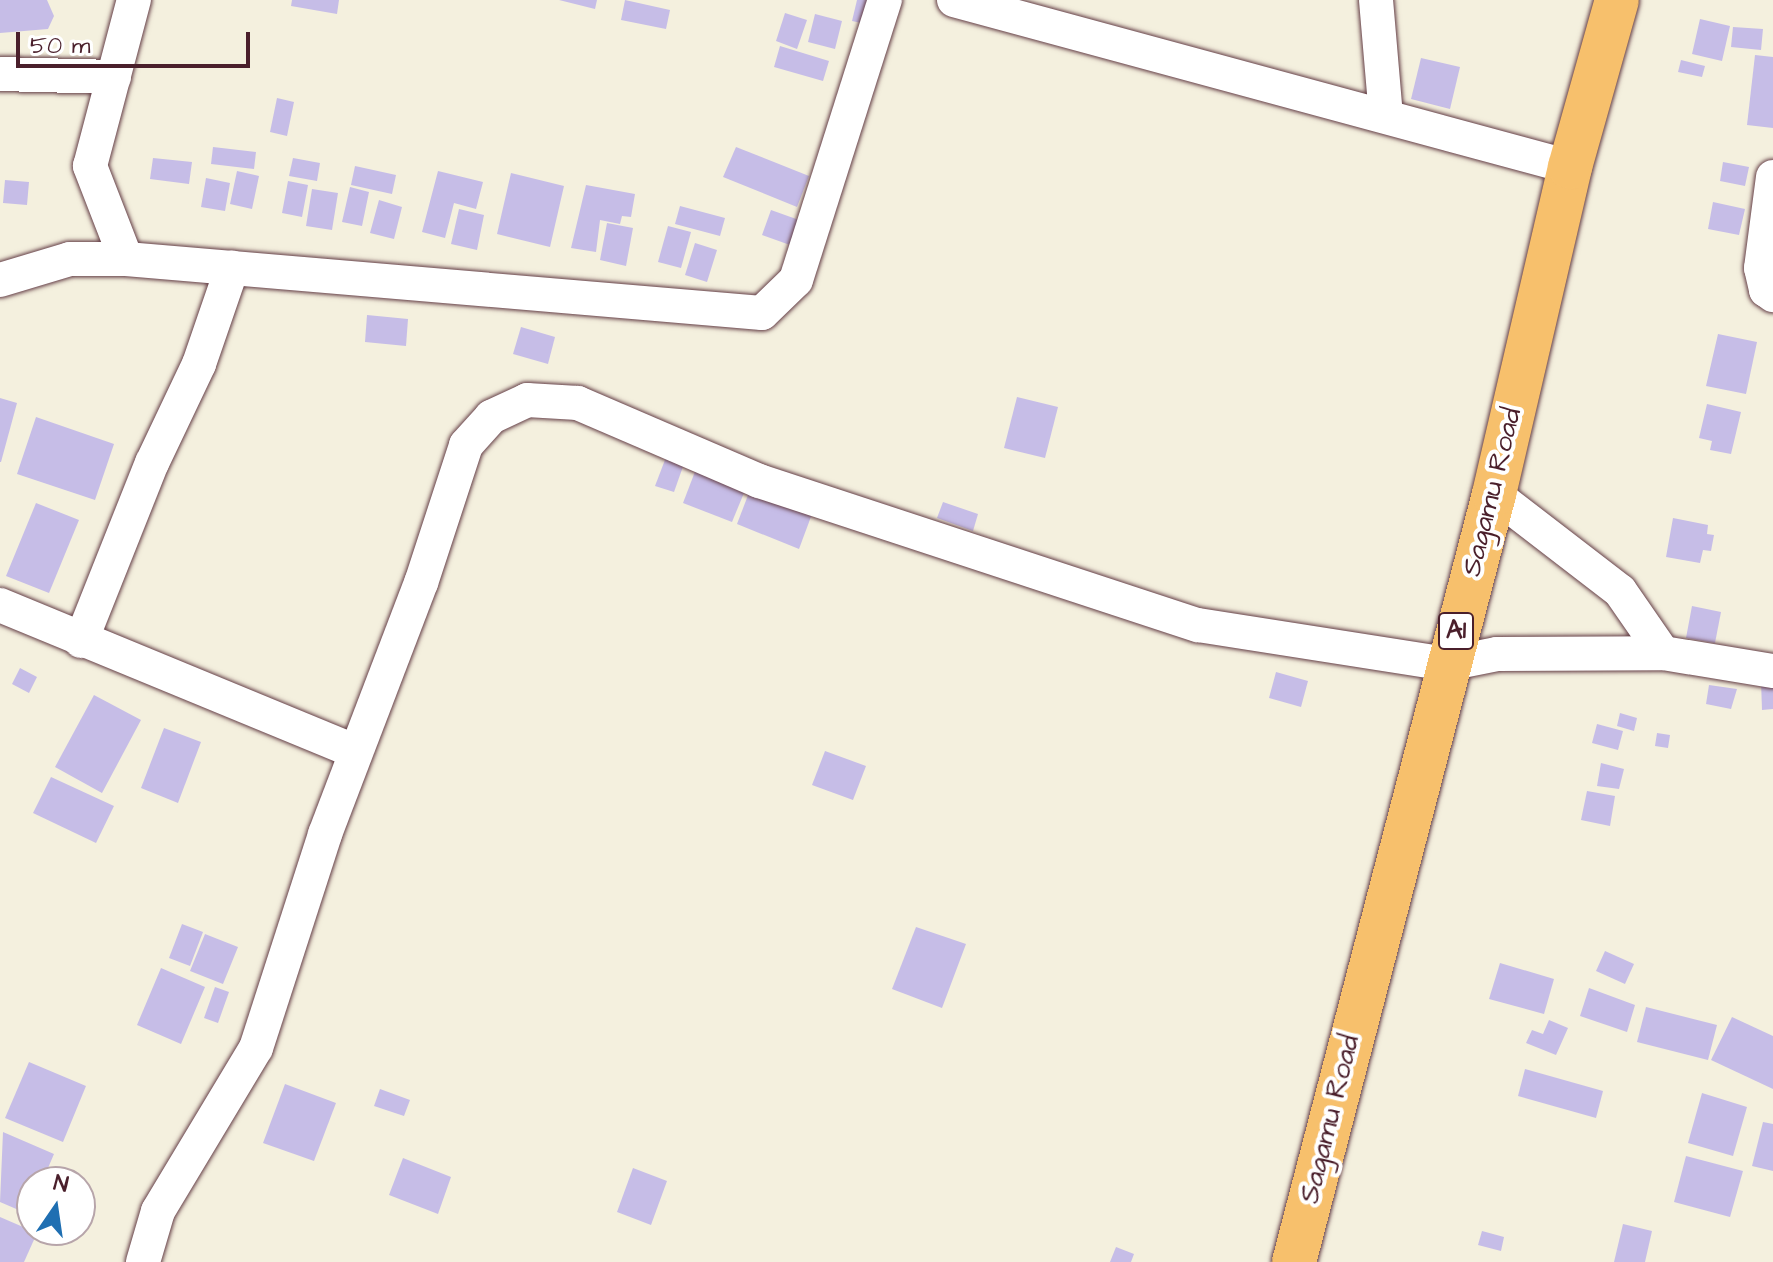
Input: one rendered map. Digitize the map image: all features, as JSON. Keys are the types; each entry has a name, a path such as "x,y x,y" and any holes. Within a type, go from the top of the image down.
{"highway":[{"name":"Sagamu Road","path":"1294,1262 1447,664 1494,494 1570,167 1617,0"}],"street":[{"path":"126,259 90,166 134,0"},
{"path":"0,280 70,259 126,259 762,313 796,280 885,0"},
{"path":"954,0 1570,167"},
{"path":"1376,0 1386,116"},
{"path":"0,74 114,77"},
{"path":"1773,177 1761,268 1766,290 1773,295"},
{"path":"81,641 152,463 199,364 232,268"},
{"path":"143,1262 158,1211 256,1048 354,751 421,583 466,445 491,417 527,400 578,403 759,481 1198,625 1447,664 1497,654 1663,653 1773,671"},
{"path":"1494,494 1620,591 1663,653"},
{"path":"0,605 354,751"}],"building":[{"path":"0,0 47,0 54,16 48,29 0,33"},
{"path":"292,0 339,0 337,14 291,6"},
{"path":"559,0 597,0 595,9"},
{"path":"625,0 670,10 666,29 621,20"},
{"path":"857,0 869,0 866,24 852,21"},
{"path":"785,13 807,20 797,49 776,41"},
{"path":"815,14 842,21 835,49 808,42"},
{"path":"1700,19 1730,26 1722,61 1692,54"},
{"path":"1733,27 1763,29 1761,50 1731,47"},
{"path":"780,46 829,61 823,81 774,67"},
{"path":"1755,55 1773,57 1773,128 1747,125"},
{"path":"1421,58 1460,67 1450,109 1411,99"},
{"path":"1681,60 1705,66 1702,77 1678,72"},
{"path":"277,98 294,102 287,136 270,132"},
{"path":"213,147 256,152 254,169 211,164"},
{"path":"736,147 809,176 797,207 723,177"},
{"path":"153,158 192,162 189,184 150,179"},
{"path":"293,158 320,163 317,181 289,176"},
{"path":"1723,162 1749,167 1745,186 1720,181"},
{"path":"355,166 396,175 392,194 351,185"},
{"path":"237,171 259,176 252,209 230,204"},
{"path":"438,171 483,182 476,209 454,203 445,238 422,232"},
{"path":"511,173 564,186 550,247 497,234"},
{"path":"206,178 230,183 225,211 201,207"},
{"path":"5,180 29,182 27,205 3,203"},
{"path":"288,181 308,185 302,217 282,213"},
{"path":"586,185 635,194 631,217 622,216 620,224 600,220 596,252 571,248"},
{"path":"350,187 369,192 362,226 342,222"},
{"path":"312,189 338,193 332,230 306,226"},
{"path":"379,200 402,207 394,239 370,233"},
{"path":"1713,202 1745,209 1739,235 1708,229"},
{"path":"680,206 725,218 720,236 675,224"},
{"path":"459,209 484,215 477,250 451,244"},
{"path":"771,210 799,220 790,245 762,235"},
{"path":"607,223 633,228 626,266 600,260"},
{"path":"668,226 691,232 681,268 658,262"},
{"path":"695,243 717,250 707,282 685,275"},
{"path":"367,315 408,319 406,346 365,342"},
{"path":"521,327 555,337 548,364 513,354"},
{"path":"1718,334 1757,342 1746,394 1706,386"},
{"path":"1017,397 1058,407 1045,458 1004,448"},
{"path":"0,398 17,403 1,462 0,462"},
{"path":"1707,404 1741,412 1731,454 1710,450 1712,441 1699,438"},
{"path":"36,417 114,444 95,500 17,474"},
{"path":"668,452 686,458 674,492 655,486"},
{"path":"696,469 746,488 732,522 683,503"},
{"path":"750,490 812,514 799,549 737,524"},
{"path":"943,502 978,514 973,531 937,518"},
{"path":"36,503 79,520 49,593 6,576"},
{"path":"1673,518 1708,525 1707,534 1714,535 1711,551 1703,550 1700,563 1666,557"},
{"path":"1692,606 1721,612 1715,643 1686,638"},
{"path":"20,668 37,677 29,693 12,684"},
{"path":"1276,672 1308,681 1301,707 1269,698"},
{"path":"1761,681 1773,681 1773,709 1762,710"},
{"path":"1709,685 1737,689 1731,709 1706,704"},
{"path":"94,695 141,720 102,793 55,767"},
{"path":"1620,713 1637,718 1634,731 1617,726"},
{"path":"1597,724 1623,731 1618,750 1592,743"},
{"path":"164,728 201,742 178,803 141,788"},
{"path":"1657,733 1670,735 1668,748 1655,746"},
{"path":"825,751 866,766 853,800 812,785"},
{"path":"1601,763 1624,769 1619,789 1597,786"},
{"path":"51,777 114,806 96,843 33,813"},
{"path":"1587,791 1615,796 1610,826 1581,820"},
{"path":"182,924 203,932 190,966 169,958"},
{"path":"916,927 966,944 942,1008 892,989"},
{"path":"205,934 238,947 223,984 190,971"},
{"path":"1605,951 1634,964 1625,984 1596,971"},
{"path":"1500,963 1554,979 1544,1014 1489,999"},
{"path":"161,968 205,987 181,1044 137,1025"},
{"path":"215,987 229,992 218,1023 204,1018"},
{"path":"1589,988 1635,1005 1627,1032 1580,1016"},
{"path":"1646,1007 1717,1025 1708,1060 1637,1042"},
{"path":"1732,1017 1773,1036 1773,1089 1711,1060"},
{"path":"1549,1020 1568,1028 1556,1055 1526,1043 1532,1030 1543,1034"},
{"path":"29,1062 86,1086 63,1142 5,1118"},
{"path":"1525,1069 1603,1091 1596,1118 1518,1096"},
{"path":"285,1084 336,1103 314,1161 263,1143"},
{"path":"380,1089 410,1100 404,1116 374,1106"},
{"path":"1702,1093 1747,1107 1733,1156 1688,1143"},
{"path":"1763,1122 1773,1124 1773,1171 1752,1166"},
{"path":"3,1132 54,1154 49,1166 16,1166 16,1209 0,1202"},
{"path":"1686,1156 1743,1171 1730,1217 1674,1202"},
{"path":"403,1158 451,1177 438,1214 389,1195"},
{"path":"633,1168 667,1181 651,1225 617,1212"},
{"path":"0,1217 16,1224 16,1246 31,1246 24,1262 0,1262"},
{"path":"1623,1224 1652,1231 1645,1262 1614,1262"},
{"path":"1482,1231 1504,1237 1501,1251 1478,1245"},
{"path":"1116,1247 1134,1254 1131,1262 1110,1262"}]}
